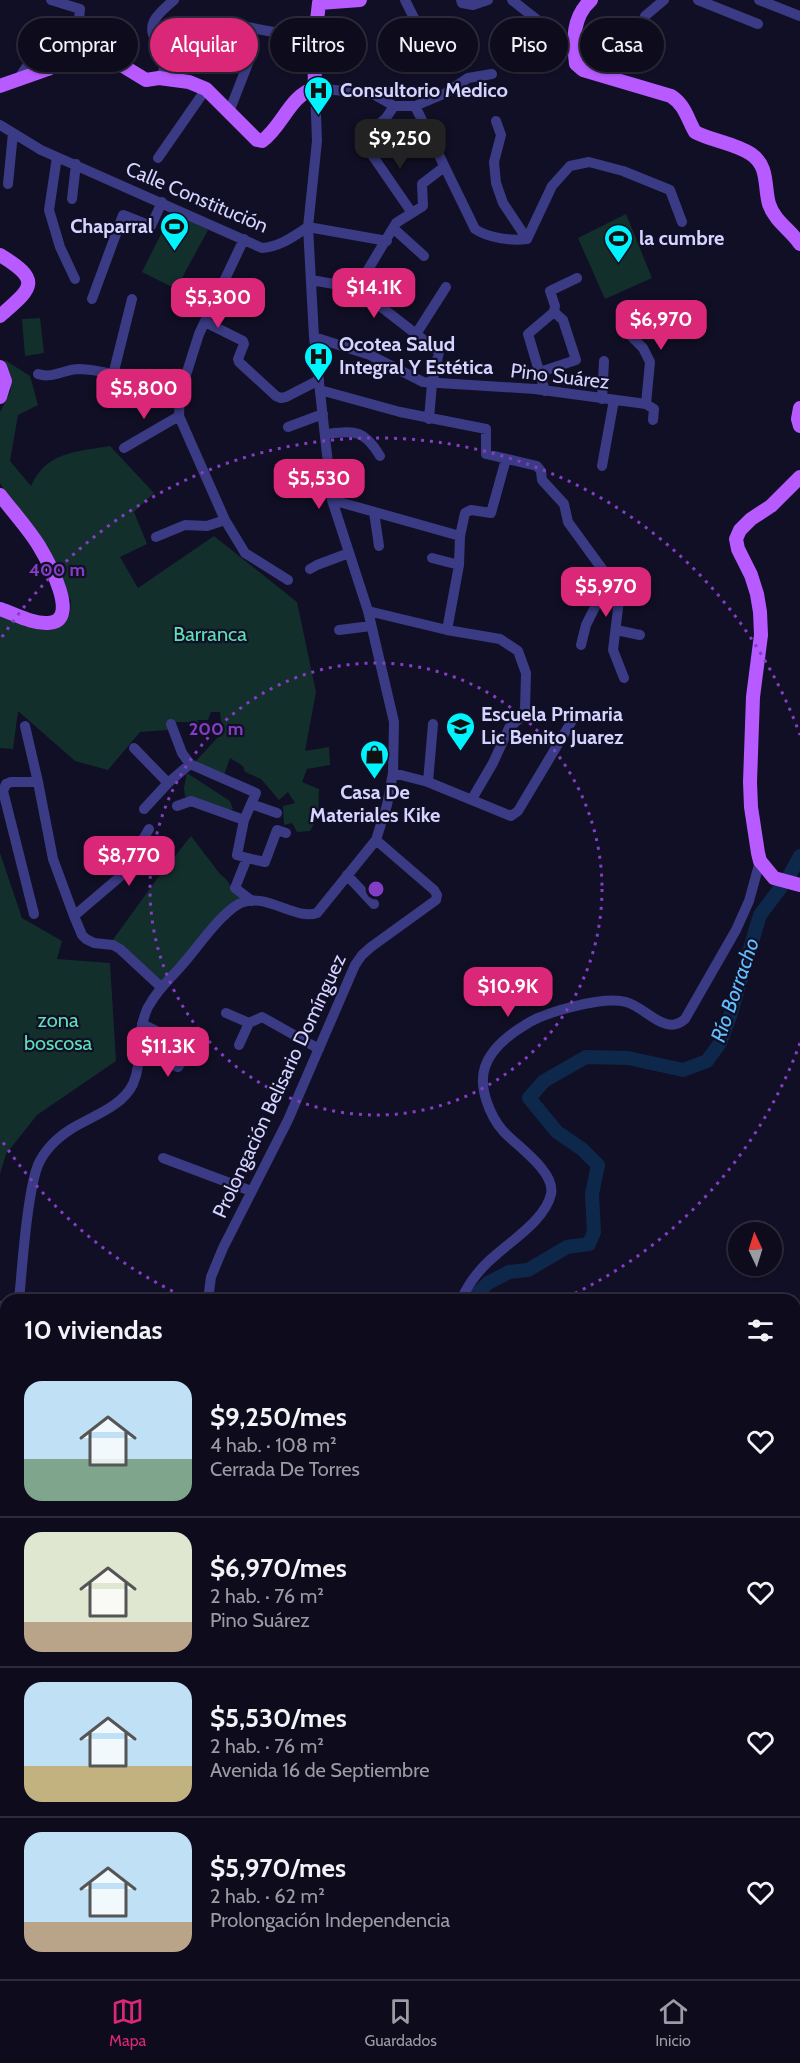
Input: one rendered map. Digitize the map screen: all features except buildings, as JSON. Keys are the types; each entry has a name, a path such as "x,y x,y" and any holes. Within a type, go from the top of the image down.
{"main road":[{"path":"317,18 319,2 360,0"},
{"path":"587,3 577,20 574,33 576,64 583,70 594,74 671,96 685,110 695,132 753,155 765,171 769,204 775,216 800,244"},
{"path":"0,86 48,69 76,54 88,50 100,52 146,80 159,78 189,82 206,89 257,140 262,141 297,98 315,88 315,72"},
{"path":"0,255 20,267 27,277 29,286 26,294 0,316"},
{"path":"0,366 5,381 0,397"},
{"path":"800,408 798,419 800,426"},
{"path":"800,477 771,506 751,519 740,530 736,539 738,549 751,575 760,612 761,635 753,697 750,782 751,807 760,861 774,878 800,885"},
{"path":"0,495 40,547 55,580 64,608 60,620 49,624 0,609"}],"street":[{"path":"19,78 31,60 79,19 80,9 51,0"},
{"path":"159,78 166,67 165,58 152,27 158,15 174,0"},
{"path":"405,0 414,18"},
{"path":"461,0 462,3 473,5 488,0"},
{"path":"512,0 535,18"},
{"path":"645,16 664,0"},
{"path":"698,0 758,24"},
{"path":"759,0 800,16"},
{"path":"229,112 245,72"},
{"path":"20,1294 27,1221 37,1166 44,1153 56,1140 113,1105 133,1085 138,1070 142,1024 148,1006 161,987 239,904 252,901 272,903 311,915 321,909 376,840 387,805 393,773 394,722 368,611 332,501 314,337 308,227 317,141 315,88 373,94 394,106 415,106 446,93 468,78 492,74"},
{"path":"158,158 206,89"},
{"path":"394,106 386,118 366,138 370,152 412,213"},
{"path":"415,106 475,229 483,234 518,240 527,239"},
{"path":"496,121 501,135 494,162 496,183 503,203 527,239"},
{"name":"Calle Constitución","path":"0,125 57,156 262,248 272,248 308,227"},
{"path":"8,184 13,133"},
{"path":"57,156 50,210 60,247 75,279"},
{"path":"527,239 552,186 570,166 589,162 623,171 670,190 682,222"},
{"path":"72,199 76,164"},
{"path":"357,288 396,223 423,206 422,184 444,167"},
{"path":"92,299 123,215 151,226 162,202"},
{"path":"308,227 387,241"},
{"path":"393,228 424,256"},
{"path":"244,239 199,334 180,394 179,416 225,520 244,553 288,580"},
{"path":"545,391 528,334 554,312 555,306 550,291 577,278"},
{"path":"311,280 357,288 439,352 432,383 429,419"},
{"path":"416,334 446,287"},
{"path":"113,375 132,299"},
{"path":"622,308 632,337 643,348 650,362 646,404 654,409 653,420"},
{"path":"540,372 576,360 563,320 554,312"},
{"path":"206,322 243,341 239,362 276,396 286,397 319,385 429,419 486,429 486,454 537,466 541,471 542,480 564,504 568,522 608,577 619,600 613,650 624,678"},
{"name":"Pino Suárez","path":"314,337 370,355 423,382 545,391 646,404"},
{"path":"602,399 604,361"},
{"path":"38,374 45,376 79,369 113,375 180,394"},
{"path":"602,466 614,400"},
{"path":"288,427 323,414"},
{"path":"124,448 179,416"},
{"path":"326,434 359,433 371,441 380,456"},
{"path":"447,630 459,565 460,536 464,516 467,511 488,514 493,511 506,459"},
{"path":"332,501 460,536"},
{"path":"374,512 379,546"},
{"path":"156,537 185,525 207,526 225,520"},
{"path":"310,570 349,553"},
{"path":"432,558 459,565"},
{"path":"608,577 642,594"},
{"path":"581,645 586,625 595,607 600,584 608,577"},
{"path":"368,611 509,643 518,651 523,660 526,673 525,709 521,717 509,728 493,763 472,799"},
{"path":"339,630 371,626"},
{"path":"616,630 640,635"},
{"path":"393,773 429,782 511,816 518,811 576,714"},
{"path":"171,724 182,753 190,764 256,793 244,820 237,855 265,862 277,830 286,833"},
{"path":"429,782 434,724"},
{"path":"25,726 53,859 82,935 94,943 112,945 120,949 161,987"},
{"path":"134,748 168,783"},
{"path":"144,809 168,783 190,764"},
{"path":"34,914 3,791 6,784 10,782 38,782"},
{"path":"177,806 191,801 244,820"},
{"path":"251,804 277,813"},
{"path":"74,916 122,875 149,828"},
{"name":"Prolongación Belisario Domínguez","path":"209,1294 211,1277 223,1248 288,1120 355,965 362,955 436,900 437,895 434,890 376,840"},
{"path":"247,858 235,888 252,901"},
{"path":"464,1294 473,1278 536,1219 551,1194 551,1182 545,1172 501,1129 489,1107 483,1086 485,1067 500,1045 514,1031 530,1021 579,1005 609,1000 625,1001 664,1024 671,1026 679,1024 685,1019 736,930 749,901 760,861"},
{"path":"347,875 374,904"},
{"path":"226,1013 249,1023"},
{"path":"239,1045 249,1023 256,1019 268,1019 318,1049"},
{"path":"142,1024 171,1038"},
{"path":"139,1052 178,1067 186,1056"},
{"path":"163,1158 251,1191"}],"green space":[{"name":"Chaparral","path":"172,212 208,230 176,289 142,272"},
{"name":"la cumbre","path":"626,214 652,278 605,299 578,238"},
{"path":"40,318 44,353 25,356 22,319"},
{"name":"Barranca","path":"5,360 30,376 38,405 18,415 10,461 31,486 45,466 54,460 74,452 110,446 154,493 134,512 147,544 120,557 138,588 214,536 297,602 316,692 305,751 329,747 330,765 307,769 302,782 319,789 318,816 310,831 297,832 292,823 284,825 283,806 295,803 288,792 279,800 261,779 245,772 243,766 230,758 223,778 194,763 220,735 222,730 220,712 211,712 208,720 197,720 199,723 196,730 188,722 173,722 168,730 140,732 108,770 75,761 18,711 13,749 0,748 0,617 54,627 62,624 70,614 71,601 46,553 0,483 0,412 11,390"},
{"path":"187,773 230,801 233,809 217,813 185,797"},
{"path":"191,836 235,892 244,898 162,985 112,941"},
{"name":"zona boscosa","path":"0,853 22,918 62,941 57,959 110,963 116,1061 37,1115 6,1154 0,1174"}],"waterway":[{"name":"Río Borracho","path":"789,876 800,856"},
{"name":"Río Borracho","path":"477,1294 488,1283 509,1272 528,1270 567,1247 589,1244 594,1232 592,1194 598,1165 582,1149 557,1132 529,1098 544,1081 586,1057 628,1058 683,1070 707,1061 720,1043 730,1016 760,915 781,887"}],"place":[{"name":"Consultorio Medico","path":"319,116"},
{"name":"Chaparral","path":"174,252"},
{"name":"la cumbre","path":"618,264"},
{"name":"Ocotea Salud Integral Y Estética","path":"318,382"},
{"name":"Escuela Primaria Lic Benito Juarez","path":"460,752"},
{"name":"Casa De Materiales Kike","path":"375,780"}]}
